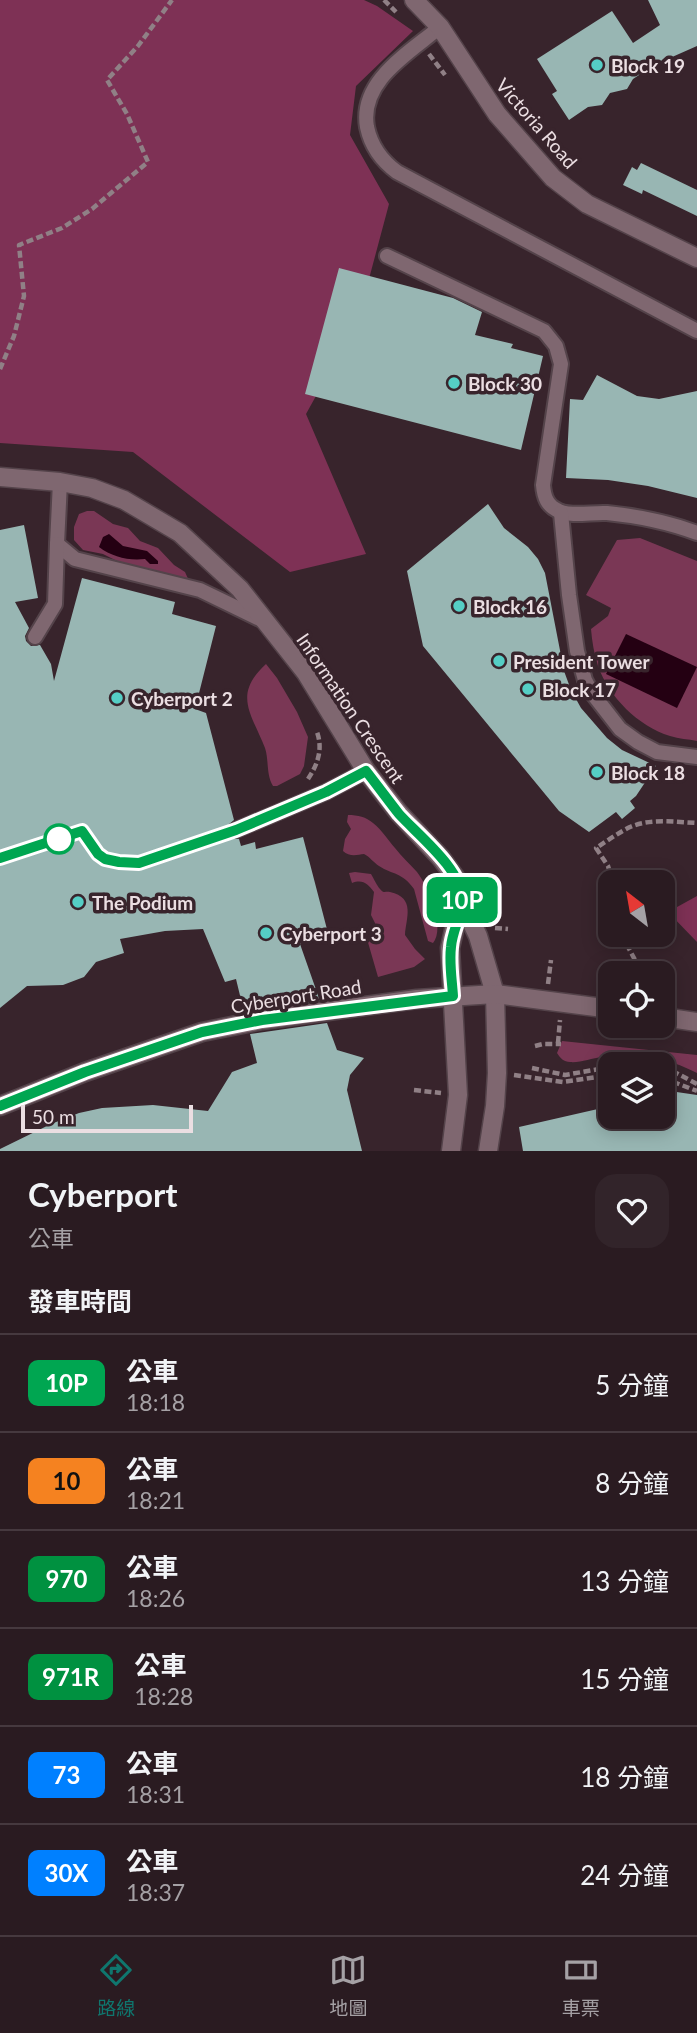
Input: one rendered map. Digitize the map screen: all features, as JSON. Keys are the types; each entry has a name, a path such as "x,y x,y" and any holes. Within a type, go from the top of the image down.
{"street":[{"name":"Victoria Road","path":"414,0 440,27 497,114 554,178 587,205 697,258"},
{"name":"Information Crescent","path":"0,477 93,488 124,500 180,533 240,589 306,673 366,771 398,812 456,877 462,902 478,936 495,994 496,1084 488,1151"},
{"path":"451,1151 458,1095 450,948 462,902"},
{"name":"Cyberport Road","path":"0,1106 85,1072 202,1032 262,1020 453,996 495,994 598,1007"},
{"path":"675,1019 697,1022"}],"lane":[{"path":"440,27 376,84 368,100 369,135 380,156 388,165 409,178 697,331"},
{"path":"387,256 544,331 556,346 561,364 543,485 544,497 551,507 561,513 634,516 697,533"},
{"path":"35,637 55,604 60,482"},
{"path":"561,513 577,651 585,680 592,693 620,729 638,742 657,752 697,757"},
{"path":"57,544 75,559 200,590 265,622"},
{"path":"236,830 326,792 366,771"}],"path":[{"path":"0,369 14,337 24,296 19,245 62,228 92,209 148,162 127,114 107,80 138,46 172,0"},
{"path":"302,783 309,778 319,759 320,740 313,723"},
{"path":"609,870 596,848 629,828 654,821 697,823"},
{"path":"535,1046 561,1044"},
{"path":"532,1068 565,1075 598,1069"},
{"path":"675,1072 697,1084"},
{"path":"533,1077 564,1082 598,1077"},
{"path":"675,1083 697,1091"}],"shaded area":[{"path":"0,0 364,0 413,31 356,86 350,135 389,204 358,320 306,414 366,554 290,572 133,452 0,443"},
{"path":"94,511 113,524 128,528 140,541 158,548 185,572 189,581 155,575 155,571 83,550 74,540 74,527 79,514"},
{"path":"109,534 123,546 147,551 158,564 150,564 145,559 121,558 99,547 103,537"},
{"path":"640,538 697,561 697,741 670,736 636,718 609,689 593,648 591,629 608,616 611,608 586,595 617,540"},
{"path":"626,634 697,667 677,708 606,674"},
{"path":"266,664 297,712 308,737 304,766 300,774 277,786 273,786 271,782 265,748 251,715 247,695 256,675"},
{"path":"348,815 365,818 376,826 421,878 437,918 438,928 433,943 428,941 414,889 410,884 364,854 350,855 343,851 345,839 351,829 347,822"},
{"path":"349,873 371,874 383,891 403,899 408,909 405,935 425,959 414,967 378,977 367,939 377,935 379,931 371,915 374,892 365,883 352,883"},
{"path":"697,896 697,942 676,920 676,908"},
{"path":"562,1041 668,1052 598,1052 598,1058 578,1062 568,1062 557,1053"},
{"path":"675,1053 697,1055 697,1073 675,1063"}],"building":[{"path":"648,0 697,0 697,46 654,65 633,79 627,89 610,93 602,105 588,107 569,120 552,94 557,91 537,59 612,11 633,43 660,25"},
{"path":"641,163 697,190 697,216 643,190 642,194 623,185 632,167 637,170"},
{"path":"339,268 453,298 482,312 475,335 513,344 511,348 543,356 521,450 305,394"},
{"path":"597,375 637,396 659,399 697,391 697,498 648,486 566,478 570,399 583,400"},
{"name":"President Tower","path":"488,504 504,528 528,547 538,559 545,573 564,671 581,708 607,738 622,750 656,766 630,801 635,808 622,819 616,812 589,832 559,811 423,646 407,571"},
{"path":"24,525 38,598 15,602 29,628 26,641 31,646 40,645 51,664 54,681 82,578 175,602 172,614 216,626 195,709 206,713 234,820 228,825 227,833 231,838 239,839 241,846 255,842 256,849 303,837 329,937 300,944 320,1001 244,1012 236,979 225,982 203,929 165,931 120,939 124,953 96,962 84,977 63,985 27,986 0,1008 0,530"},
{"path":"327,1023 337,1050 364,1058 350,1075 347,1090 362,1151 0,1151 51,1124 79,1113 102,1108 153,1105 208,1111 232,1072 257,1063 250,1034"},
{"path":"675,1092 697,1095 697,1151 523,1151 519,1127 598,1109 598,1129 675,1129"}],"bus line":[{"name":"10P","path":"0,858 82,831 98,854 105,859 139,863 236,830 326,792 366,771 398,812 456,877 462,902 450,948 453,996 262,1020 202,1032 85,1072 0,1106"}],"place":[{"name":"Block 19","path":"597,65"},
{"name":"Block 30","path":"454,383"},
{"name":"Block 16","path":"459,606"},
{"name":"President Tower","path":"499,661"},
{"name":"Block 17","path":"528,689"},
{"name":"Cyberport 2","path":"117,698"},
{"name":"Block 18","path":"597,772"},
{"name":"The Podium","path":"78,902"},
{"name":"Cyberport 3","path":"266,933"}]}
